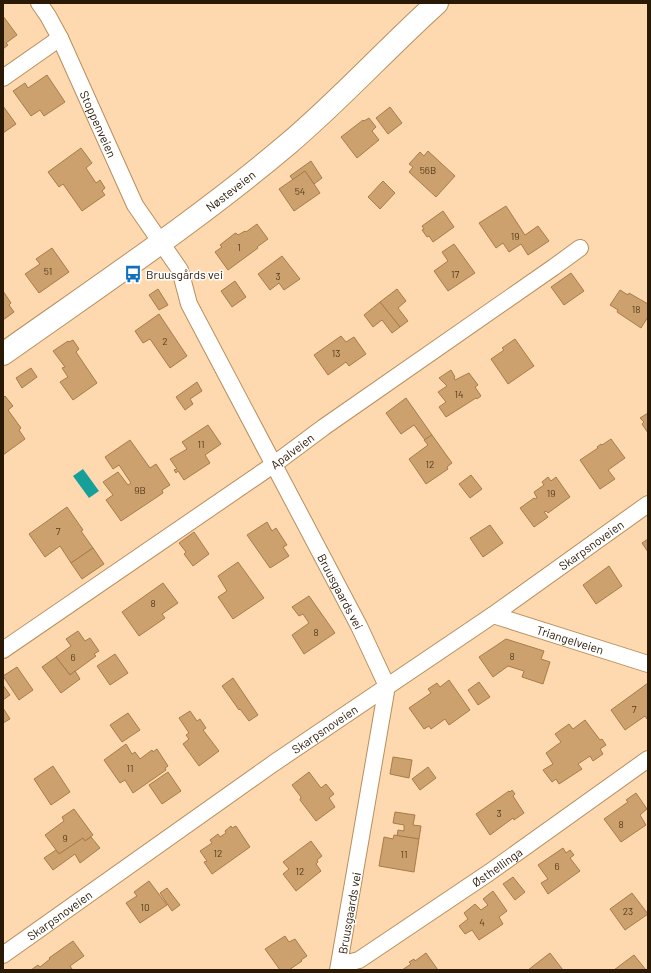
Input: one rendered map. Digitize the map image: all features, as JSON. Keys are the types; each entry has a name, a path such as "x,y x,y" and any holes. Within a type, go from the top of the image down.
{"main road":[{"name":"Nøsteveien","path":"3,354 161,242 253,173 331,106 438,3"}],"street":[{"name":"Stoppenveien","path":"39,3 60,38 135,205 161,242"},
{"path":"3,78 60,38"},
{"name":"Bruusgaards vei","path":"161,242 180,270 189,304 359,626 387,686 339,968"},
{"name":"Apalveien","path":"3,650 273,465 324,427 580,248"},
{"name":"Skarpsnoveien","path":"3,955 274,763 493,615 648,504"},
{"name":"Triangelveien","path":"493,615 648,664"},
{"name":"Østhellinga","path":"339,968 359,960 490,872 648,759"}],"water":[{"path":"83,469 99,491 89,498 73,476"}],"building":[{"path":"3,16 17,35 6,43 8,45 3,49"},
{"path":"47,75 65,102 44,116 40,110 31,116 13,91 25,83 28,88"},
{"path":"3,106 16,124 3,133"},
{"path":"390,107 402,123 388,134 376,118"},
{"path":"369,118 376,127 372,131 379,140 357,158 341,137 363,120 364,121"},
{"path":"81,148 92,163 86,168 96,183 100,180 105,188 102,191 105,195 82,211 63,184 59,187 48,172"},
{"path":"428,151 455,176 436,197 409,172 413,167 409,164 420,152 424,156"},
{"path":"311,161 322,178 314,184 305,171 293,180 290,176"},
{"path":"305,171 320,193 294,211 279,189"},
{"path":"383,181 395,193 380,209 368,197"},
{"path":"506,206 525,235 538,226 549,241 528,255 521,244 509,252 503,243 496,248 479,223"},
{"path":"443,211 454,227 433,242 422,230 424,229 422,226"},
{"path":"257,224 268,239 228,270 215,252 222,247 220,245 234,234 236,233 238,235 245,231 246,232"},
{"path":"454,244 475,273 448,291 434,271 448,261 442,252"},
{"path":"52,248 69,272 39,293 25,274 40,264 36,259"},
{"path":"282,256 300,279 284,290 279,283 270,290 258,274"},
{"path":"571,273 584,291 564,305 551,287"},
{"path":"235,281 246,297 232,307 221,291"},
{"path":"158,289 168,305 159,310 149,295"},
{"path":"397,289 406,301 398,308 408,321 400,327 380,302"},
{"path":"620,290 628,295 629,293 648,304 648,317 641,328 617,312 618,310 610,305"},
{"path":"3,291 11,303 9,305 14,312 3,320"},
{"path":"380,302 400,327 392,333 382,320 373,327 364,315"},
{"path":"159,314 187,356 170,368 150,339 143,343 135,331"},
{"path":"341,336 346,342 354,337 366,354 349,366 346,362 328,375 314,355"},
{"path":"515,339 534,366 508,384 491,359 504,350 502,348"},
{"path":"73,340 79,349 76,352 97,383 73,400 60,382 68,377 62,368 65,367 53,351 68,341"},
{"path":"31,368 37,377 22,388 16,378"},
{"path":"451,370 455,380 469,373 478,385 475,387 481,396 446,417 439,407 446,402 438,392 447,386 439,378"},
{"path":"197,382 202,391 190,399 193,404 185,410 176,397"},
{"path":"5,396 13,406 8,410 21,428 19,430 25,439 3,455 3,398"},
{"path":"406,398 432,435 425,440 414,425 401,434 386,413"},
{"path":"648,413 648,433 642,424 644,422 640,418"},
{"path":"208,425 221,444 205,455 210,463 184,480 178,471 176,473 174,470 177,469 170,459 187,449 182,442"},
{"path":"432,435 452,463 447,467 448,469 426,484 409,459 428,445 424,440"},
{"path":"611,439 625,458 608,470 615,479 600,489 580,460 598,448 597,447 601,444 602,445"},
{"path":"130,440 150,468 156,464 170,485 162,490 163,493 121,521 106,500 113,495 103,482 118,472 128,485 131,483 119,465 113,469 105,457"},
{"path":"471,475 482,489 470,498 459,484"},
{"path":"548,477 551,481 556,477 570,497 548,513 546,511 544,512 548,517 534,527 520,508 534,498 537,498 534,492 544,485 542,482"},
{"path":"67,507 93,548 71,563 60,546 45,557 29,534"},
{"path":"267,522 272,531 276,528 287,545 283,547 289,556 270,568 247,535"},
{"path":"490,525 503,543 483,557 470,538"},
{"path":"194,532 209,554 193,566 184,554 186,552 179,543"},
{"path":"648,539 648,552 642,543"},
{"path":"93,548 104,564 82,579 71,563"},
{"path":"238,562 264,598 233,619 218,597 227,591 218,576"},
{"path":"609,566 622,586 596,604 583,585"},
{"path":"163,583 178,603 162,614 165,618 139,636 122,612"},
{"path":"309,596 335,633 304,654 292,635 309,623 303,614 299,616 292,607"},
{"path":"78,631 85,641 90,638 99,651 94,654 96,656 70,675 56,657 71,646 66,639"},
{"path":"506,639 544,651 541,659 550,662 543,684 522,677 524,671 508,666 493,677 479,657"},
{"path":"115,654 128,673 110,685 97,666"},
{"path":"56,657 70,675 75,671 80,679 61,693 42,667"},
{"path":"17,667 33,690 19,700 3,676"},
{"path":"233,678 258,715 249,721 222,686"},
{"path":"449,680 470,710 449,725 445,719 431,729 429,726 424,729 409,708 431,693 428,689 437,683 440,687"},
{"path":"479,682 490,697 478,705 468,690"},
{"path":"648,683 648,718 647,719 645,716 625,730 611,710"},
{"path":"3,685 10,695 3,700"},
{"path":"3,708 10,719 3,723"},
{"path":"190,711 197,721 200,719 206,728 203,730 219,751 199,766 183,744 189,739 186,735 189,733 179,718"},
{"path":"128,713 140,730 122,742 110,725"},
{"path":"585,720 600,740 602,739 606,745 600,749 603,754 593,761 590,756 578,764 582,769 559,784 556,779 552,782 543,770 553,764 546,753 561,742 555,734 569,724 573,729"},
{"path":"126,744 132,754 135,752 140,759 152,750 153,752 157,749 168,766 165,768 166,770 133,793 125,780 120,783 104,760"},
{"path":"393,757 412,760 409,778 390,774"},
{"path":"53,766 70,792 51,805 34,779"},
{"path":"428,767 436,778 420,790 412,779"},
{"path":"168,772 181,791 162,804 149,785"},
{"path":"309,772 321,788 326,784 334,794 329,798 335,807 316,821 300,800 301,797 292,785"},
{"path":"512,790 515,794 513,796 524,813 514,820 513,818 490,835 476,814"},
{"path":"636,793 647,809 640,815 646,825 621,842 604,819 628,802 626,800"},
{"path":"74,809 93,835 85,841 83,838 59,854 45,835 64,821 62,817"},
{"path":"395,812 415,815 413,825 421,826 419,839 397,836 398,830 404,831 404,825 393,823"},
{"path":"231,826 232,828 236,826 250,847 212,874 204,862 207,861 200,851 212,843 210,840 218,834 220,837 226,833 225,831"},
{"path":"394,835 419,839 414,872 379,866 384,837 393,839"},
{"path":"91,837 100,848 80,863 75,854 53,870 44,858 56,850 59,854 83,838 85,841"},
{"path":"311,841 322,856 317,860 318,862 316,864 321,871 296,891 283,874 289,869 283,862"},
{"path":"563,848 566,853 570,850 574,855 570,858 580,871 548,894 541,883 548,879 538,865"},
{"path":"513,877 525,892 515,900 503,884"},
{"path":"149,881 167,905 140,923 126,903 137,896 134,892"},
{"path":"167,888 180,905 172,911 160,893"},
{"path":"493,891 507,911 499,917 503,924 479,940 472,930 465,934 459,926 468,919 464,913 475,904 481,910 488,905 483,899"},
{"path":"632,893 648,914 625,930 610,909"},
{"path":"285,936 289,942 295,939 307,956 289,970 280,970 265,949"},
{"path":"73,941 84,956 70,966 72,969 71,970 31,970 38,965 40,967 50,959 49,958"},
{"path":"426,953 438,970 402,970 411,964 409,962 414,959 415,961"},
{"path":"550,953 563,970 528,970"},
{"path":"634,955 646,970 614,970"}],"place":[{"name":"Bruusgårds vei","path":"133,274"}]}
